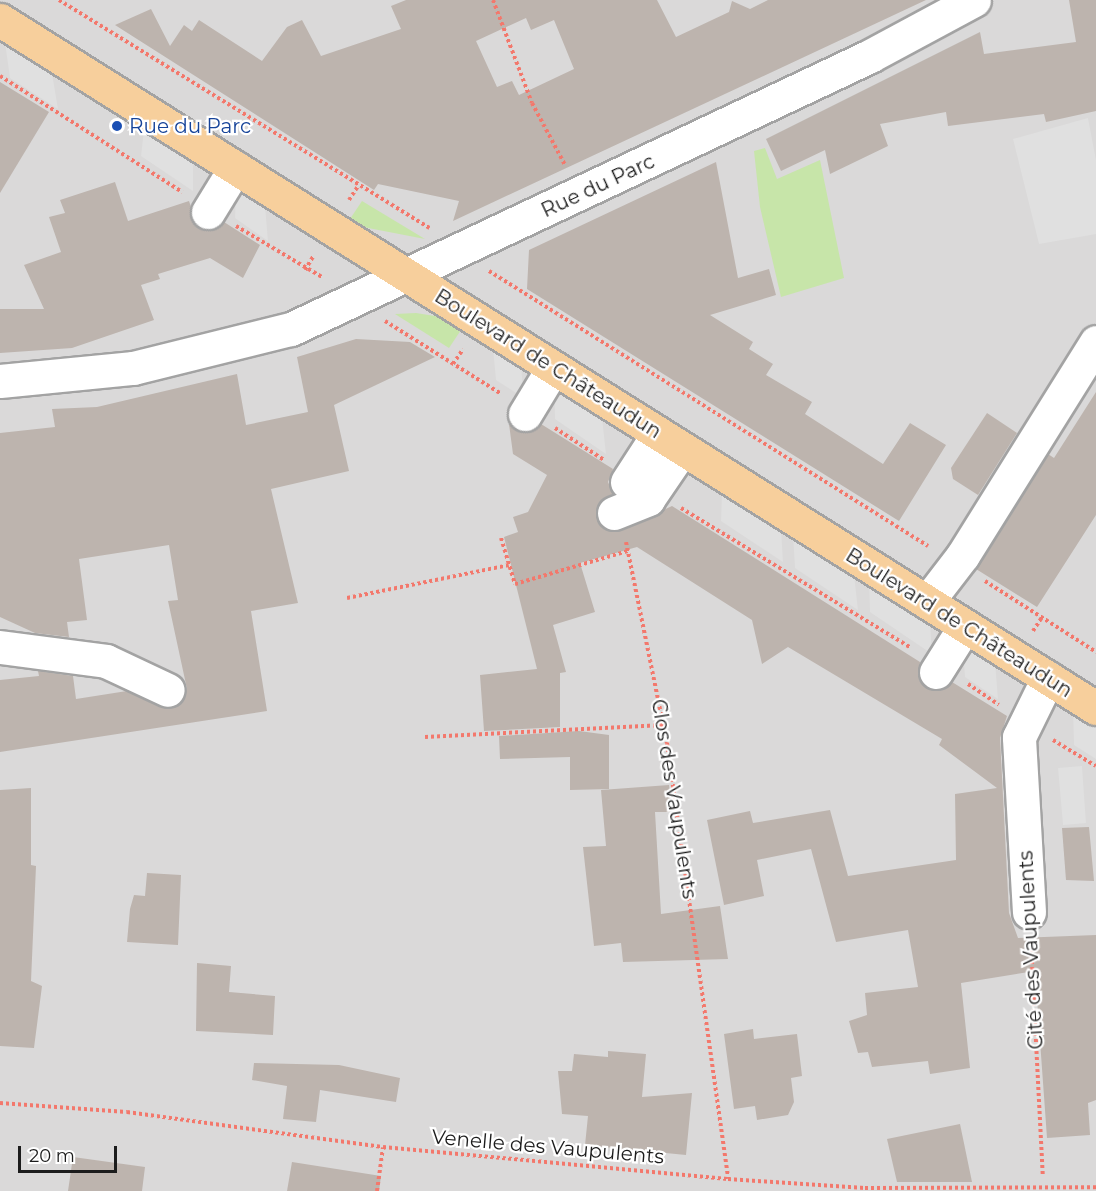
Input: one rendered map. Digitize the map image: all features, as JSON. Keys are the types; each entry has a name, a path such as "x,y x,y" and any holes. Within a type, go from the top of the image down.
{"main road":[{"name":"Boulevard de Châteaudun","path":"2,26 235,168 1096,708"}],"street":[{"name":"Rue du Parc","path":"0,381 133,368 204,353 291,329 403,273 579,195 974,0"},
{"path":"209,211 235,168"},
{"path":"927,602 956,563 1096,342"},
{"path":"525,414 553,368"},
{"path":"629,500 670,442"},
{"path":"938,669 965,626"},
{"path":"0,647 106,661 168,690"},
{"path":"1023,723 1048,678"},
{"name":"Cité des Vaupulents","path":"1023,723 1019,737 1029,912"}],"path":[{"path":"59,0 437,233"},
{"path":"492,0 532,103 579,195"},
{"path":"0,76 209,211 305,270 321,276"},
{"path":"486,261 488,271 1096,652"},
{"path":"629,500 938,669 1096,766"},
{"name":"Clos des Vaupulents","path":"629,500 628,551 664,724 728,1179"},
{"path":"501,538 515,584 628,551"},
{"path":"347,598 509,565"},
{"path":"425,737 664,724"},
{"name":"Cité des Vaupulents","path":"1029,912 1043,1177"},
{"name":"Venelle des Vaupulents","path":"0,1103 127,1112 383,1147 865,1190 1096,1187"},
{"path":"377,1191 383,1147"}],"shaded area":[{"path":"0,0 1096,0 1096,1191 0,1191"},
{"path":"5,43 52,73 58,109 10,78"},
{"path":"1088,118 1096,160 1096,234 1039,244 1013,139"},
{"path":"144,129 193,160 193,191 141,156"},
{"path":"236,187 265,205 268,241 235,218"},
{"path":"493,349 521,366 524,398 496,380"},
{"path":"554,387 602,417 606,454 555,419"},
{"path":"722,491 781,528 783,562 721,521"},
{"path":"793,536 854,574 858,610 795,568"},
{"path":"869,582 930,621 932,654 870,612"},
{"path":"962,640 995,661 998,699 965,677"},
{"path":"1073,711 1096,725 1096,759 1074,745"},
{"path":"1082,766 1086,823 1063,825 1058,768"}],"green space":[{"path":"765,148 777,179 820,160 844,278 781,297 760,207 754,151"},
{"path":"362,201 425,239 363,227 350,219"},
{"path":"416,313 441,317 461,330 449,348 395,314"}],"building":[{"path":"406,0 657,0 676,37 729,12 732,1 750,9 768,0 926,0 453,221 459,201 378,184 374,190 115,25 151,9 170,46 184,25 192,31 199,20 262,61 287,27 302,20 321,56 401,29 391,6","holes":["526,18 531,30 554,20 574,69 519,95 512,81 497,87 476,41"]},
{"path":"1069,0 1096,0 1096,111 1046,122 1044,114 948,126 946,112 880,124 888,146 830,174 825,150 781,171 766,139 980,32 984,54 1076,42"},
{"path":"0,82 49,112 0,193"},
{"path":"716,162 738,278 769,269 776,295 710,315 753,342 749,349 773,364 766,375 812,402 805,414 883,464 910,423 946,445 899,521 527,289 529,250"},
{"path":"115,182 128,221 189,201 198,228 208,231 224,222 260,245 243,278 210,258 158,274 160,279 141,285 154,320 72,348 0,353 0,309 44,309 24,265 61,252 49,217 65,213 60,200"},
{"path":"356,339 410,342 435,357 334,405 349,471 271,489 298,603 251,611 267,711 0,752 0,680 39,676 38,671 73,676 76,699 127,691 169,709 179,705 187,689 168,601 178,600 169,545 79,559 87,620 67,622 69,637 35,633 0,617 0,433 55,427 52,409 97,407 237,374 246,425 308,412 297,357"},
{"path":"1096,392 1096,515 1037,607 976,569 1048,454 1054,458"},
{"path":"987,413 1017,433 978,495 953,479 951,468"},
{"path":"509,424 525,433 541,424 613,469 608,482 613,493 596,510 603,528 621,530 672,506 920,662 919,680 927,688 944,689 952,682 1007,716 1000,738 1009,913 1018,938 1096,935 1096,1100 1088,1103 1090,1135 1047,1138 1035,971 961,983 970,1068 930,1074 928,1061 872,1067 868,1052 858,1053 849,1021 867,1015 865,993 918,987 908,930 836,942 811,849 757,860 764,896 724,905 707,820 750,811 753,823 830,810 848,876 956,860 955,794 997,788 939,745 942,739 788,647 762,664 752,620 637,547 580,563 595,612 553,625 566,672 560,673 560,727 484,731 480,675 537,669 504,537 518,532 513,517 528,512 547,475 513,454"},
{"path":"579,731 609,735 609,789 570,790 570,757 500,759 499,736"},
{"path":"669,785 672,812 655,812 661,914 720,906 728,959 623,962 621,943 594,946 583,847 606,846 601,790"},
{"path":"31,788 31,865 36,866 31,981 42,986 34,1048 0,1046 0,790"},
{"path":"1089,827 1094,881 1066,880 1062,828"},
{"path":"147,873 181,875 178,945 127,942 130,909 134,895 145,896"},
{"path":"197,963 231,966 229,992 275,996 273,1035 196,1031"},
{"path":"753,1029 754,1039 797,1034 802,1076 791,1078 794,1102 788,1115 757,1120 755,1106 734,1109 724,1034"},
{"path":"608,1051 646,1054 642,1097 692,1093 686,1155 585,1145 588,1116 562,1114 558,1071 572,1071 574,1054 608,1057"},
{"path":"254,1063 339,1065 400,1078 396,1102 320,1090 316,1122 283,1119 287,1086 252,1080"},
{"path":"960,1124 972,1182 897,1182 887,1139"},
{"path":"73,1157 145,1167 142,1191 68,1191"},
{"path":"292,1162 381,1176 379,1191 287,1191"}],"place":[{"name":"Rue du Parc","path":"117,126"}]}
